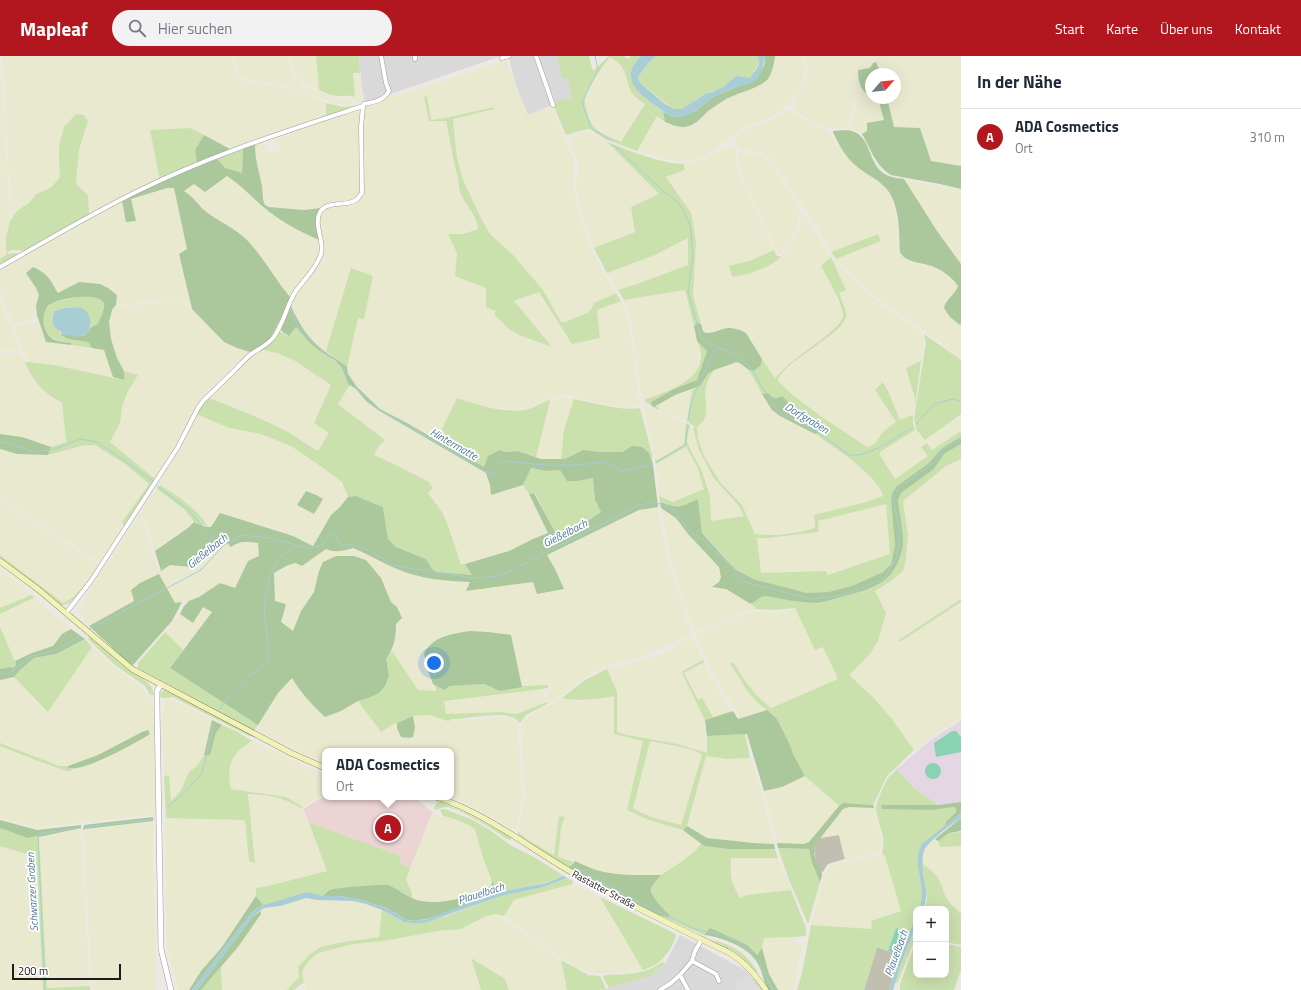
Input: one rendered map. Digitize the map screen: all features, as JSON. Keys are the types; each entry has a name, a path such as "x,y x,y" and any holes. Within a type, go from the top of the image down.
{"main road":[{"path":"0,561 39,590 132,669 298,756 322,767"},
{"name":"Rastatter Straße","path":"443,800 485,819 572,872 737,957 754,974 766,990"}],"street":[{"path":"0,267 139,190 202,162 363,106 364,104 381,100 389,91 381,56"},
{"path":"502,58 509,56"},
{"path":"536,56 552,105"},
{"path":"66,613 91,582 178,447 203,401 251,354 265,346 273,338 294,294 313,269 321,253 322,241 318,222 321,210 324,207 352,202 358,199 362,193 361,127 363,106"},
{"path":"161,684 157,691 156,706 161,949 171,990"},
{"path":"660,990 680,975 692,961 695,951 702,939"},
{"path":"692,961 716,974 719,981"},
{"path":"680,975 688,990"}],"shaded area":[{"path":"359,56 501,56 365,103"},
{"path":"505,56 557,56 562,78 567,78 572,98 553,102 553,105 528,116 515,83 509,58 505,59"},
{"path":"961,720 961,802 938,805 913,787 897,769 928,742"},
{"path":"322,798 322,800 418,800 433,813 410,868 399,863 401,856 309,823 303,809"},
{"path":"839,835 845,859 828,864 822,873 816,860 814,850 815,845 820,838"},
{"path":"680,935 745,970 763,990 598,990 650,976 665,964"},
{"path":"877,947 901,955 889,990 864,990"},
{"path":"750,975 756,986 758,985 761,990 737,990 734,983"}],"green space":[{"path":"2,56 232,56 238,75 245,82 286,87 297,90 326,103 326,117 230,149 190,128 150,130 160,180 89,215 88,195 78,186 76,182 79,150 88,121 59,165 60,176 58,180 50,188 36,194 29,203 17,211 11,218"},
{"path":"234,56 289,56 293,77 303,86 329,97 351,99 352,103 341,105 332,103 287,85 256,82 245,79 240,74"},
{"path":"291,56 316,56 319,90 299,80 293,70"},
{"path":"316,56 359,56 360,73 353,73 355,97 338,96 319,90"},
{"path":"557,56 589,56 593,71 609,56 623,56 629,59 631,56 641,56 636,61 631,77 648,100 663,112 665,122 657,116 637,151 605,139 590,129 567,135 552,102 572,98 567,78 562,78","holes":["610,57 618,62 622,67 631,92 645,104 621,142 603,134 594,127 589,118 585,103 586,96 599,71"]},
{"path":"610,56 622,66 639,101 645,104 621,143 594,127 585,102 586,96 601,68"},
{"path":"656,56 757,56 760,59 760,62 750,78 736,76 723,87 707,93 682,109 673,109 640,83 638,77 649,62"},
{"path":"765,56 775,56 771,74 764,82 754,88 726,99 708,111 692,125 680,127 665,122 663,112 673,117 696,111 717,95 755,80 764,66"},
{"path":"775,56 803,56 805,72 802,84 787,106 778,113 744,128 704,156 695,160 684,162 669,160 637,151 657,116 665,122 701,118 709,110 725,100 739,93 755,88 774,62"},
{"path":"805,56 871,56 870,68 865,68 865,71 858,79 860,87 851,119 849,124 845,127 837,129 828,128 815,123 794,109 792,103 806,81 807,70"},
{"path":"873,56 961,56 961,166 931,161 920,128 894,127 888,104 901,104 901,68 878,68"},
{"path":"506,60 510,72 513,72 515,83 528,115 553,105 552,107 574,160 574,190 586,238 605,276 616,293 594,303 590,311 587,313 565,322 561,322 543,290 514,256 490,234 463,180 457,158 453,120 494,109 493,107 446,118 430,120 427,97 425,97 429,121 445,121 458,187 477,221 478,229 463,234 457,253 455,275 486,288 486,307 496,311 494,314 509,329 519,335 551,346 514,301 526,298 539,292 572,344 595,340 600,336 597,310 621,301 626,315 632,343 640,405 620,407 568,395 557,396 527,409 512,410 490,407 457,398 437,439 380,409 356,386 348,373 347,367 358,318 364,318 340,304 326,351 309,337 297,320 290,304 295,294 322,256 326,260 323,253 323,240 320,222 320,216 323,210 329,207 346,205 362,194 363,121 366,106 390,95 397,95 431,85"},
{"path":"876,62 878,68 870,68 873,63"},
{"path":"0,65 4,106 10,221 6,237 7,252 6,255 0,259"},
{"path":"865,69 865,93 860,86 858,70"},
{"path":"353,73 360,73 363,102 356,102 351,96 355,97"},
{"path":"862,89 865,92 865,104 880,104 884,120 862,134 853,129 847,129 853,120 857,100"},
{"path":"427,96 431,120 494,107 494,109 453,120 457,158 463,180 490,234 514,256 543,290 561,322 565,322 587,313 590,311 594,303 616,293 621,301 597,310 600,338 572,344 539,292 514,301 552,347 519,335 509,329 494,314 496,311 486,307 486,288 455,276 457,253 448,234 463,234 478,229 475,218 459,188 446,121 429,121 424,97"},
{"path":"326,103 343,107 361,105 326,117"},
{"path":"880,104 888,104 894,127 920,128 931,161 961,166 961,189 891,175 886,171 877,162 862,134 867,131 867,123 884,120"},
{"path":"359,108 361,110 359,195 354,200 321,208 304,210 265,205 255,157 255,144 264,141 266,151 280,151 280,146 273,139"},
{"path":"787,110 792,111 818,127 829,131 837,146 840,146 855,165 885,187 890,193 897,218 900,252 909,260 929,265 944,272 955,282 958,287 945,304 961,324 961,360 941,345 942,343 890,308 864,287 836,259 880,241 878,234 831,252 820,231 770,158 761,152 741,149 736,144 736,138 746,130 774,119"},
{"path":"76,114 84,115 88,121 79,150 76,182 78,186 88,195 89,215 27,251 12,250 7,252 6,237 10,221 17,211 29,203 36,194 50,188 58,180 60,176 59,146 64,127"},
{"path":"190,128 204,135 195,150 197,163 160,180 150,130"},
{"path":"846,130 854,132 865,141 874,161 883,173 895,178 904,179 937,231 961,264 960,325 950,317 944,308 958,286 941,270 932,266 908,260 902,255 900,252 897,213 893,199 882,184 859,169 845,154 833,131"},
{"path":"584,132 591,133 607,142 659,194 635,232 594,248 585,225 577,194 578,163 570,142 573,136"},
{"path":"204,135 230,149 197,163 195,150"},
{"path":"607,142 665,162 684,164 685,170 666,177 691,213 696,244 693,295 701,324 697,323 694,326 685,290 624,300 618,290 688,265 688,238 655,255 607,273 594,248 635,232 631,207 659,194"},
{"path":"255,144 256,160 265,205 269,207 304,210 321,208 318,214 321,241 297,230 275,216 227,176 205,192 194,184 184,191 214,218 237,231 247,240 290,297 290,300 270,339 250,352 224,342 192,309 179,254 187,249 174,188 167,188 131,199 136,221 126,222 122,201 163,181 217,159 225,168 242,173 243,148"},
{"path":"734,145 736,151 737,168 740,176 774,250 752,260 729,266 732,277 749,273 767,266 781,257 793,241 798,231 802,213 804,213 831,257 821,266 834,291 843,316 840,322 832,330 798,356 775,378 752,346 746,333 727,328 711,333 703,331 693,295 696,244 693,222 690,213 666,177 685,171 684,164 701,160"},
{"path":"243,148 242,174 224,168 217,159"},
{"path":"738,150 742,153 759,154 769,160 800,207 796,230 781,254 777,252 742,176 738,159"},
{"path":"227,175 274,215 300,232 321,241 320,254 290,300 290,297 275,277 231,228 219,221 183,191 194,184 205,192"},
{"path":"904,179 961,191 961,263 937,231"},
{"path":"167,188 174,188 187,249 179,254 191,307 185,303 149,302 116,305 117,295 100,284 79,282 58,293 50,279 40,270 33,267 26,273 39,295 36,306 37,315 26,321 13,325 0,291 0,268 90,217 122,201 135,220 131,199"},
{"path":"878,234 881,241 836,259 831,252"},
{"path":"688,237 688,265 618,290 607,273 655,255"},
{"path":"774,250 776,255 781,257 776,261 745,275 732,277 729,266 752,260"},
{"path":"7,252 9,254 17,253 17,256 0,266 0,259 6,255"},
{"path":"831,257 846,290 839,293 845,308 846,317 842,324 834,332 789,366 781,374 778,381 794,396 825,419 867,447 873,445 883,432 896,422 875,390 883,382 900,420 913,415 915,430 880,452 880,455 895,479 928,456 921,447 927,443 932,450 961,431 961,437 945,446 929,463 897,486 894,530 895,546 891,564 883,572 852,586 828,592 807,593 756,580 736,570 702,533 698,499 680,506 672,506 660,502 659,496 673,502 704,489 697,466 686,447 656,464 655,459 658,460 684,444 686,423 690,425 687,441 701,469 710,496 711,521 744,516 739,506 713,477 699,450 693,428 695,427 687,421 692,390 699,386 714,370 706,385 706,414 702,423 697,427 698,439 704,456 720,482 742,505 755,534 785,534 815,528 814,515 866,502 883,496 879,488 864,470 815,434 817,433 782,396 776,398 768,393 762,394 748,370 754,371 761,365 762,359 775,378 783,369 824,338 837,326 843,316 842,311 834,291 821,266","holes":["886,504 890,554 828,575 826,571 761,573 757,538 819,532 818,521"]},
{"path":"833,260 887,309 920,331 924,338 921,361 906,368 915,399 913,415 900,420 883,382 875,391 896,422 882,433 879,440 870,447 866,447 825,419 794,396 778,380 788,368 844,322 844,307 839,293 846,289"},
{"path":"33,267 46,275 58,293 79,282 100,284 117,295 116,305 112,310 109,322 111,339 117,358 124,371 124,380 113,377 104,350 92,348 88,342 68,339 61,335 61,333 83,336 91,327 98,324 104,304 101,300 95,297 77,297 58,301 48,306 43,319 47,332 53,339 71,343 71,345 46,342 37,315 36,306 39,295 26,273"},
{"path":"351,268 373,276 364,319 358,318 347,367 326,351"},
{"path":"685,290 701,352 697,369 684,383 644,400 639,381 632,329 624,300"},
{"path":"85,295 99,299 104,304 98,324 91,327 89,316 81,308 65,308 55,311 52,318 61,335 68,339 88,342 92,348 71,345 71,343 59,341 49,335 44,326 44,315 48,306 52,303"},
{"path":"0,299 19,350 0,351"},
{"path":"180,303 192,309 224,342 250,352 206,396 155,479 110,442 120,423 122,407 128,391 137,375 124,371 117,358 111,339 109,322 112,310 115,306"},
{"path":"290,304 301,326 312,340 347,367 348,374 356,386 380,409 484,467 488,456 500,450 506,452 518,451 541,459 565,459 583,450 622,452 632,446 642,447 649,453 653,465 658,507 639,510 547,555 564,589 537,594 533,582 466,591 470,582 442,580 415,575 391,567 353,548 340,551 326,549 302,566 295,563 286,566 274,573 275,601 286,604 281,622 293,631 301,611 314,592 319,571 323,562 336,556 354,556 366,560 381,578 391,602 397,607 402,618 396,624 394,643 386,659 389,675 385,686 379,693 358,701 341,711 325,717 307,699 292,678 278,693 258,725 170,668 212,612 203,607 193,623 180,614 184,606 189,601 199,597 220,583 235,588 248,561 259,556 258,543 241,542 231,547 222,538 191,567 170,565 161,571 155,551 188,528 194,522 206,527 211,527 220,513 293,536 313,546 331,515 348,497 356,496 383,507 388,539 396,547 426,559 432,569 437,572 472,575 465,564 509,551 548,533 529,494 534,493 555,532 576,529 601,512 595,500 593,478 578,481 567,481 560,470 546,471 531,468 523,485 491,495 490,485 486,473 378,410 366,401 356,389 350,385 349,386 342,368 336,361 311,344 296,327 289,336 284,333 280,329"},
{"path":"39,322 46,342 105,350 113,377 54,365 28,362 14,328"},
{"path":"697,323 701,324 705,333 711,333 728,328 737,329 746,333 762,359 761,365 754,371 737,362 714,370 708,374 700,386 675,395 654,407 652,406 651,402 674,389 697,380 707,351 697,341 694,326"},
{"path":"296,327 311,344 336,361 342,368 349,386 338,404 385,440 379,446 374,455 429,482 433,488 428,493 442,512 461,564 465,564 472,575 437,572 432,569 426,559 396,547 388,539 383,507 356,496 348,497 342,482 291,446 261,434 229,428 196,414 209,398 277,426 318,451 329,433 314,423 331,385 295,361 278,353 262,350 272,341 279,331 288,336"},
{"path":"924,334 961,360 961,414 925,440 916,429 914,419 926,342"},
{"path":"697,341 707,351 697,380 674,389 651,402 652,406 659,407 658,410 651,406 644,400 681,384 689,379 696,371 700,363 701,353"},
{"path":"262,350 278,353 295,361 331,385 320,408 329,433 318,451 288,432 264,420 209,398 249,359"},
{"path":"0,353 21,353 30,372 39,385 49,396 62,402 66,442 51,447 22,437 0,434"},
{"path":"921,361 915,407 915,399 906,368"},
{"path":"28,362 54,365 124,380 124,371 138,375 128,391 122,407 120,423 110,442 155,479 124,526 122,522 149,484 125,464 95,445 81,446 48,455 51,447 66,442 62,402 44,391 25,363"},
{"path":"737,362 748,370 768,405 780,416 815,434 854,462 875,482 883,496 814,515 815,528 767,536 755,534 742,505 715,476 704,456 698,439 697,427 702,423 706,401 706,387 709,378 714,370"},
{"path":"350,384 366,401 387,416 409,427 486,473 490,485 491,495 523,485 548,533 509,551 461,564 442,512 428,493 429,482 373,455 385,440 338,404"},
{"path":"692,390 687,421 658,410 658,407 654,407 675,395"},
{"path":"768,393 774,398 782,396 820,425 819,431 815,434 780,416 772,410 762,394"},
{"path":"563,397 575,398 564,430 561,459 541,459 536,457 550,401"},
{"path":"457,398 491,408 517,411 534,407 549,400 536,457 518,451 506,452 500,450 484,467 437,439"},
{"path":"574,399 615,408 640,408 652,454 653,465 649,453 632,446 622,452 583,450 565,459 561,459 564,430"},
{"path":"645,404 657,411 686,423 684,444 658,460 655,459 643,405"},
{"path":"196,414 229,428 261,434 291,446 342,482 348,497 331,515 313,546 293,536 279,533 208,527 190,505 160,485 159,482 162,475 187,434"},
{"path":"961,414 961,431 932,450 921,447 928,456 895,479 880,455 880,452 916,429 925,440"},
{"path":"690,425 694,432 699,450 713,477 739,506 744,516 711,521 710,496 701,469 687,441"},
{"path":"0,434 22,437 51,447 48,455 17,454 0,449"},
{"path":"961,437 961,444 944,454 934,469 901,493 898,500 903,545 900,557 890,575 875,586 866,590 824,602 817,603 791,601 766,596 761,597 753,603 749,603 726,589 712,587 719,582 721,577 719,567 688,534 676,518 661,508 660,502 672,506 680,506 698,499 702,533 736,570 756,580 807,593 828,592 852,586 883,572 891,564 895,546 891,498 893,492 897,486 929,463 940,450"},
{"path":"961,444 961,459 946,466 903,501 908,535 906,559 903,571 875,591 886,613 878,641 870,654 849,675 874,698 891,718 914,750 887,776 873,805 843,803 839,806 805,776 777,719 748,692 730,663 733,662 754,692 771,708 838,679 823,647 815,650 795,608 776,610 754,609 756,608 749,603 753,603 761,597 766,596 799,602 818,603 879,585 903,543 898,500 901,493 934,469 944,454"},
{"path":"95,445 125,464 149,484 103,560 98,562 0,497 0,449 17,454 48,455 81,446"},
{"path":"686,447 697,466 704,489 673,502 659,496 656,464"},
{"path":"961,459 961,599 899,640 900,642 961,602 961,717 914,750 891,718 874,698 848,675 870,654 886,613 875,591 891,581 903,570 908,535 903,501 946,466"},
{"path":"530,468 546,471 560,470 578,481 593,478 595,500 601,512 576,529 555,532 535,493 529,494 523,485"},
{"path":"160,485 193,508 208,527 194,522 184,509 157,489"},
{"path":"157,489 184,509 194,522 188,528 155,551 141,511"},
{"path":"306,491 323,499 314,514 297,505"},
{"path":"0,499 99,565 86,584 74,596 63,603 0,555"},
{"path":"886,503 891,554 827,575 826,571 761,573 757,538 819,532 818,521"},
{"path":"658,507 666,554 691,634 643,656 602,668 581,680 555,700 547,704 546,702 517,714 501,712 446,714 444,701 480,696 542,689 547,702 548,685 522,686 515,657 488,632 470,631 451,634 428,646 424,653 429,674 433,684 435,685 436,691 418,690 392,651 396,636 396,624 402,618 397,607 391,602 381,578 319,571 314,592 301,611 293,631 281,622 286,604 275,601 274,573 295,563 303,566 326,549 332,551 345,551 353,548 398,570 428,578 471,582 466,591 534,582 538,594 563,589 555,569 547,555 639,510"},
{"path":"661,508 676,518 688,534 719,567 721,577 719,582 712,587 725,589 757,608 695,632 687,614 670,557"},
{"path":"138,513 141,517 159,572 170,565 191,567 222,538 237,542 258,543 259,556 248,561 235,588 220,583 199,597 189,601 175,603 159,574 140,583 134,601 89,626 80,613 81,603 138,517"},
{"path":"0,555 63,603 79,592 99,565 78,596 67,604 61,605 0,559"},
{"path":"0,569 23,587 30,595 0,608"},
{"path":"159,574 175,603 182,602 172,621 132,666 89,626 134,601 131,590 140,583"},
{"path":"31,595 35,597 0,614 0,608"},
{"path":"33,598 71,629 62,634 53,646 15,661 0,627 0,614"},
{"path":"961,599 961,602 900,642 899,640"},
{"path":"203,607 212,612 183,650 165,632 180,614 193,623"},
{"path":"796,609 815,650 823,646 838,679 771,708 759,699 749,687 733,662 730,662 741,682 756,701 767,710 740,718 716,678 695,635 752,612 777,612"},
{"path":"0,627 16,664 14,668 10,667 0,669"},
{"path":"71,629 85,639 56,654 34,658 14,677 0,680 0,669 10,667 14,668 16,664 15,661 53,646 62,634"},
{"path":"470,631 511,635 522,687 500,691 484,684 450,686 444,690 433,684 424,653 428,647 438,639"},
{"path":"165,632 183,650 170,668 258,725 255,730 138,668 138,663"},
{"path":"90,637 122,665 145,680 152,688 154,695 150,695 145,686 115,665 88,639"},
{"path":"690,638 694,641 703,660 683,671 705,720 707,753 677,744 617,732 617,692 607,669 627,665 673,650 675,645"},
{"path":"85,639 92,647 48,712 14,677 34,658 56,654"},
{"path":"92,647 117,670 141,686 149,698 154,702 156,814 39,828 0,818 0,746 66,771 71,771 71,769 81,767 138,742 150,734 68,766 59,767 0,743 0,680 14,677 48,711"},
{"path":"392,651 418,690 436,691 435,685 444,690 450,686 484,684 500,691 522,686 548,685 548,688 535,690 444,701 446,714 501,712 517,714 547,702 547,704 526,715 520,723 515,718 498,715 451,719 448,721 430,715 413,716 395,723 381,732 358,701 368,698 389,675 386,659"},
{"path":"703,660 704,662 684,673 698,700 702,698 713,717 705,720 682,673"},
{"path":"704,662 731,712 713,717 702,698 698,700 684,673"},
{"path":"607,669 617,692 617,732 677,744 707,753 707,736 745,734 750,758 727,759 706,756 687,826 683,830 649,820 627,810 643,741 614,734 614,696 582,700 562,698 585,680","holes":["650,741 685,748 702,755 681,825 654,818 633,809"]},
{"path":"292,678 312,705 325,716 341,711 358,701 381,730 364,748 322,748 322,762 257,730 260,727 258,725 278,693"},
{"path":"167,690 252,735 249,736 173,697 160,697 160,693"},
{"path":"614,695 614,734 643,740 627,810 649,820 683,830 701,844 681,862 661,875 634,875 605,872 575,861 573,862 558,857 561,828 564,817 559,816 555,855 528,840 518,832 525,796 521,728 524,720 562,698 575,701 595,700"},
{"path":"170,699 212,720 204,755 197,766 189,772 181,790 170,801 169,776 164,776 162,714 167,700"},
{"path":"767,710 777,719 805,776 782,787 764,791 747,734 707,736 705,720 733,711 738,719"},
{"path":"430,715 453,721 503,718 516,721 518,726 522,798 517,828 514,830 475,807 454,799 454,748 366,748 379,734 395,723 397,723 397,728 415,724 413,716"},
{"path":"413,716 415,728 413,737 401,737 397,728 397,723"},
{"path":"212,720 222,725 216,733 210,755 204,755"},
{"path":"222,725 236,731 252,741 239,750 232,761 229,773 231,789 286,797 303,807 301,808 276,797 248,794 255,863 249,861 245,820 166,818 164,776 169,775 171,801 181,790 189,772 197,766 204,755 210,755 216,733"},
{"path":"148,730 150,734 109,756 85,766 68,768 68,766 98,755"},
{"path":"952,731 956,731 961,737 961,752 936,757 934,743"},
{"path":"252,741 322,774 322,796 303,807 286,797 231,789 228,779 231,759 246,744"},
{"path":"650,741 680,747 703,755 681,825 654,818 633,809"},
{"path":"0,743 59,766 68,766 71,771 66,771 0,746"},
{"path":"706,756 727,759 750,758 760,787 774,844 707,838 687,826"},
{"path":"933,763 940,768 941,771 936,778 933,779 926,774 925,771 930,764"},
{"path":"897,769 913,787 938,805 882,805 933,810 954,807 956,809 956,812 946,822 944,827 920,848 923,896 920,906 913,906 913,923 901,955 899,954 906,931 896,928 888,951 877,947 864,990 797,990 802,973 811,925 872,929 871,921 901,911 885,856 882,853 883,837 876,810 888,778"},
{"path":"805,776 839,806 809,842 804,844 777,843 764,791 782,787"},
{"path":"248,794 278,797 301,808 314,836 327,871 256,888 256,896 222,947 201,971 189,990 178,990 167,947 166,818 245,820 249,861 255,863"},
{"path":"440,802 468,814 511,837 511,840 481,822 452,808 447,807 435,810 434,807"},
{"path":"961,802 961,813 944,827 946,822 956,812 954,807 933,810 883,809 881,807 882,805 938,805"},
{"path":"843,803 873,805 874,808 849,807 843,809 815,845 815,858 822,871 820,882 812,863 809,849 778,848 777,843 804,844 809,842"},
{"path":"849,807 874,808 882,843 879,851 868,855 845,859 839,835 820,838 843,809"},
{"path":"445,809 473,820 490,830 510,845 534,857 564,876 539,884 495,893 475,830 465,823 443,816 440,810"},
{"path":"436,812 437,817 451,817 472,827 475,830 481,853 493,881 491,886 455,900 428,902 412,899 412,893 406,880 432,813"},
{"path":"559,816 565,817 561,828 558,857 573,862 569,868 518,837 518,832 528,840 554,855"},
{"path":"153,817 153,821 83,830 84,825"},
{"path":"961,818 961,831 949,833 938,841 935,839"},
{"path":"0,820 37,830 81,825 81,828 39,837 27,838 0,828"},
{"path":"153,821 156,990 92,990 83,830"},
{"path":"309,823 401,856 399,863 410,868 406,880 412,893 412,899 406,894 386,885 332,889 323,896 317,895 263,905 256,896 256,888 327,871"},
{"path":"687,826 707,838 774,844 775,849 728,849 704,846 683,830"},
{"path":"0,828 26,838 39,837 47,988 90,986 90,990 43,990 37,867 27,854 0,846"},
{"path":"81,828 90,986 47,988 39,837"},
{"path":"961,832 961,846 940,847 938,841 949,833"},
{"path":"935,839 938,841 940,847 961,846 961,913 947,901 938,877 922,863 924,851"},
{"path":"701,844 704,846 728,849 775,849 778,858 731,858 732,883 740,898 747,895 791,890 806,928 806,936 764,938 762,948 757,955 710,928 704,935 658,915 672,918 654,899 650,889 661,875 681,862"},
{"path":"0,846 27,854 37,867 43,990 0,990"},
{"path":"778,848 809,849 812,863 820,882 808,924 789,880"},
{"path":"882,853 885,856 901,911 871,921 873,929 811,925 823,880 829,867 839,863"},
{"path":"731,858 778,858 791,890 747,895 740,898 731,883"},
{"path":"575,861 597,870 611,873 661,875 651,888 652,895 672,918 658,915 569,868"},
{"path":"922,863 937,876 948,901 961,913 961,945 949,943 949,906 924,906 927,900"},
{"path":"567,878 573,881 572,884 514,900 504,916 495,914 486,916 461,929 437,931 384,941 353,944 318,953 304,968 302,973 304,983 294,990 287,990 299,977 298,967 310,954 321,947 337,943 379,937 382,910 404,922 444,917 501,896 539,888"},
{"path":"493,881 494,894 450,912 415,921 407,920 387,908 366,901 340,896 323,896 333,889 388,885 417,900 438,902 475,894 491,886"},
{"path":"572,884 600,897 643,970 596,974 578,969 504,916 514,900"},
{"path":"256,896 263,905 251,913 192,990 189,990 201,971 222,947"},
{"path":"600,897 676,934 671,947 658,963 643,970"},
{"path":"305,898 353,901 382,910 379,937 337,943 310,954 299,977 287,990 222,990 221,967 238,947 261,914 261,911 264,908 280,906"},
{"path":"261,911 261,914 238,947 201,990 197,990 253,916"},
{"path":"495,914 500,916 561,960 567,990 509,990 505,979 471,958 481,990 306,990 302,973 310,960 318,953 353,944 384,941 437,931 461,929 486,916"},
{"path":"710,928 747,945 757,955 762,948 769,974 778,990 768,990 760,969 750,954 736,944 704,935"},
{"path":"896,928 906,931 899,954 888,951"},
{"path":"913,933 913,944 898,982 895,983"},
{"path":"794,937 797,943 802,944 802,948 793,990 778,990 769,974 762,948 763,939"},
{"path":"712,940 726,944 744,955 757,971 756,973 737,954"},
{"path":"949,945 961,947 961,970 954,990 900,990 900,984 913,949 913,978 949,978"},
{"path":"471,958 505,979 509,990 481,990"},
{"path":"561,960 588,975 600,976 606,989 567,990"},
{"path":"662,962 665,964 650,976 609,988 603,977 606,975 642,972"},
{"path":"221,967 222,990 201,990"}],"water":[{"path":"641,56 656,56 649,62 638,77 640,83 665,104 674,109 682,109 707,93 723,87 736,76 750,78 759,65 759,59 757,56 765,56 757,79 748,84 717,95 686,116 675,117 665,113 649,101 633,84 631,71"},
{"path":"65,308 81,308 85,311 90,320 90,325 89,330 85,334 80,336 70,336 63,334 56,328 52,320 53,315 55,311"},
{"path":"961,813 961,818 935,838 924,851 922,865 926,891 924,906 920,906 922,892 918,868 919,852 922,844"},
{"path":"564,876 567,878 539,888 501,896 424,923 404,922 382,910 353,901 318,900 306,898 280,906 264,908 253,916 197,990 192,990 251,913 263,905 307,892 323,896 340,896 366,901 387,908 410,921 424,920 495,893 546,883"},
{"path":"913,923 913,933 893,990 889,990"}],"waterway":[{"name":"Dorfgraben","path":"595,56 598,70 582,102 591,128 612,141"},
{"name":"Dorfgraben","path":"614,145 663,191 675,200 683,209 689,222 693,256 688,292 701,337 706,343 731,352 751,368 763,389 780,413 815,430 849,455 857,455 874,450 913,427"},
{"name":"Hintermatte","path":"290,307 297,324 306,336 321,350 340,362 359,391 377,408 492,475 500,462 503,461 545,465 579,465 605,462 623,471 653,464"},
{"name":"Hintermatte","path":"688,420 695,392 716,348"},
{"name":"Dorfgraben","path":"916,424 934,404 953,399 961,401"},
{"name":"Hintermatte","path":"656,462 685,445 688,425"},
{"path":"0,441 36,452 55,449 80,439 97,442 153,481"},
{"name":"Gießelbach","path":"90,629 201,570 224,545 242,535 272,538 308,549 322,545 334,531 341,545 353,545 368,550 395,566 473,578 500,576 639,505 655,502 674,510 687,529 706,542 744,582 811,599 842,595 884,579 897,556 900,534 893,497 900,487 933,463 942,450 961,439"},
{"path":"157,486 189,510 220,548"},
{"name":"Schwarzer Graben","path":"220,709 230,694 249,676 264,666 269,656 264,607 270,575 279,558 296,545"},
{"name":"Gießelbach","path":"0,675 11,672 32,656 54,651 79,636"},
{"name":"Schwarzer Graben","path":"168,807 202,774 214,723"},
{"name":"Schwarzer Graben","path":"85,827 154,819"},
{"name":"Schwarzer Graben","path":"45,990 38,835 42,833 80,828"},
{"name":"Plauelbach","path":"573,870 576,868 641,903 693,928 714,933 736,941 757,961 773,990"}],"place":[{"name":"ADA Cosmectics","path":"388,828"}]}
